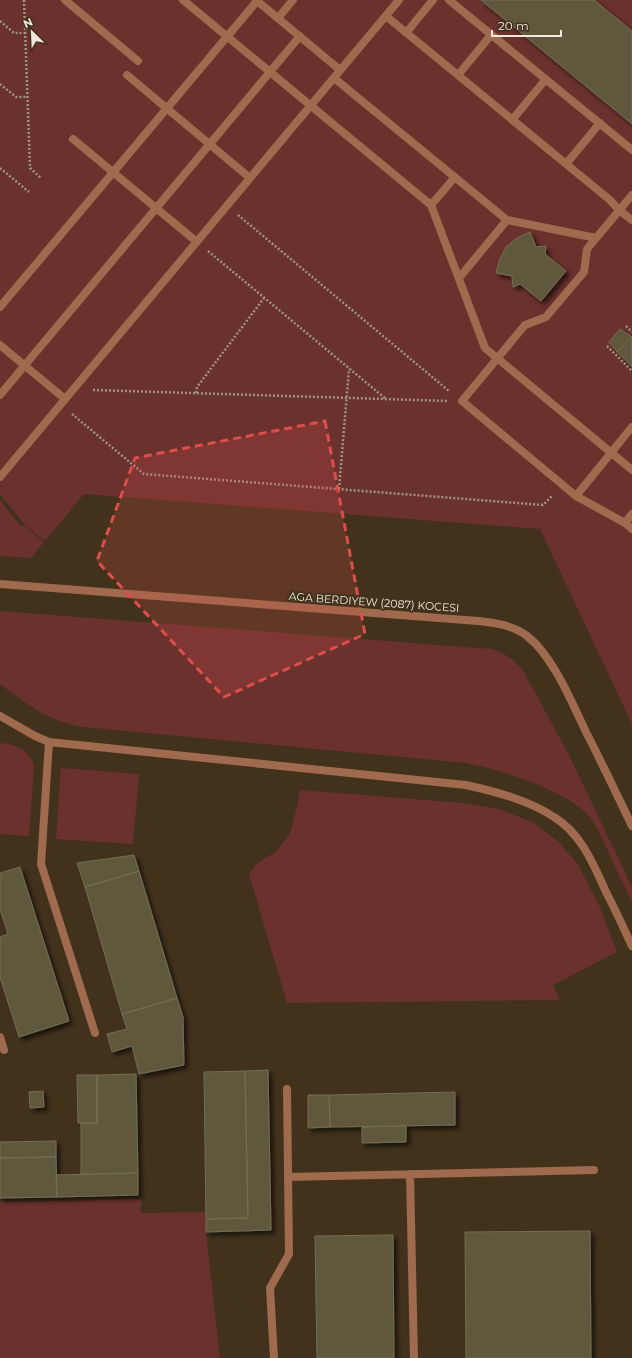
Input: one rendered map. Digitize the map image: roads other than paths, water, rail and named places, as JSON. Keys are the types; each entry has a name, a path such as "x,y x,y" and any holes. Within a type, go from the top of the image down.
{"street":[{"path":"65,0 138,61"},
{"path":"183,0 431,205 485,348 632,470"},
{"path":"0,307 256,0 340,70"},
{"path":"278,18 294,0"},
{"path":"0,477 399,0"},
{"path":"406,33 434,0"},
{"path":"449,0 632,150"},
{"path":"386,16 610,200 619,210 632,220"},
{"path":"458,75 491,35"},
{"path":"0,395 300,36"},
{"path":"127,75 250,178"},
{"path":"334,78 507,220 596,238"},
{"path":"512,120 546,79"},
{"path":"566,164 600,123"},
{"path":"73,139 197,242"},
{"path":"431,205 455,177"},
{"path":"632,195 587,249 584,272 546,316 525,325 462,401 576,496 625,523 632,529"},
{"path":"459,278 507,220"},
{"path":"0,344 25,365 63,402"},
{"path":"576,496 632,427"},
{"path":"625,523 632,514"},
{"name":"AGA BERDIYEW (2087) KOCESI","path":"0,584 478,621 496,623 512,628 527,636 535,644 561,682 632,826"},
{"path":"0,716 35,736 49,742 466,785 499,793 522,801 556,818 579,841 590,856 632,946"},
{"path":"49,742 41,864 94,1033"},
{"path":"0,1037 4,1050"},
{"path":"274,1358 270,1288 289,1254 287,1088"},
{"path":"288,1176 594,1170"},
{"path":"410,1174 414,1358"}]}
